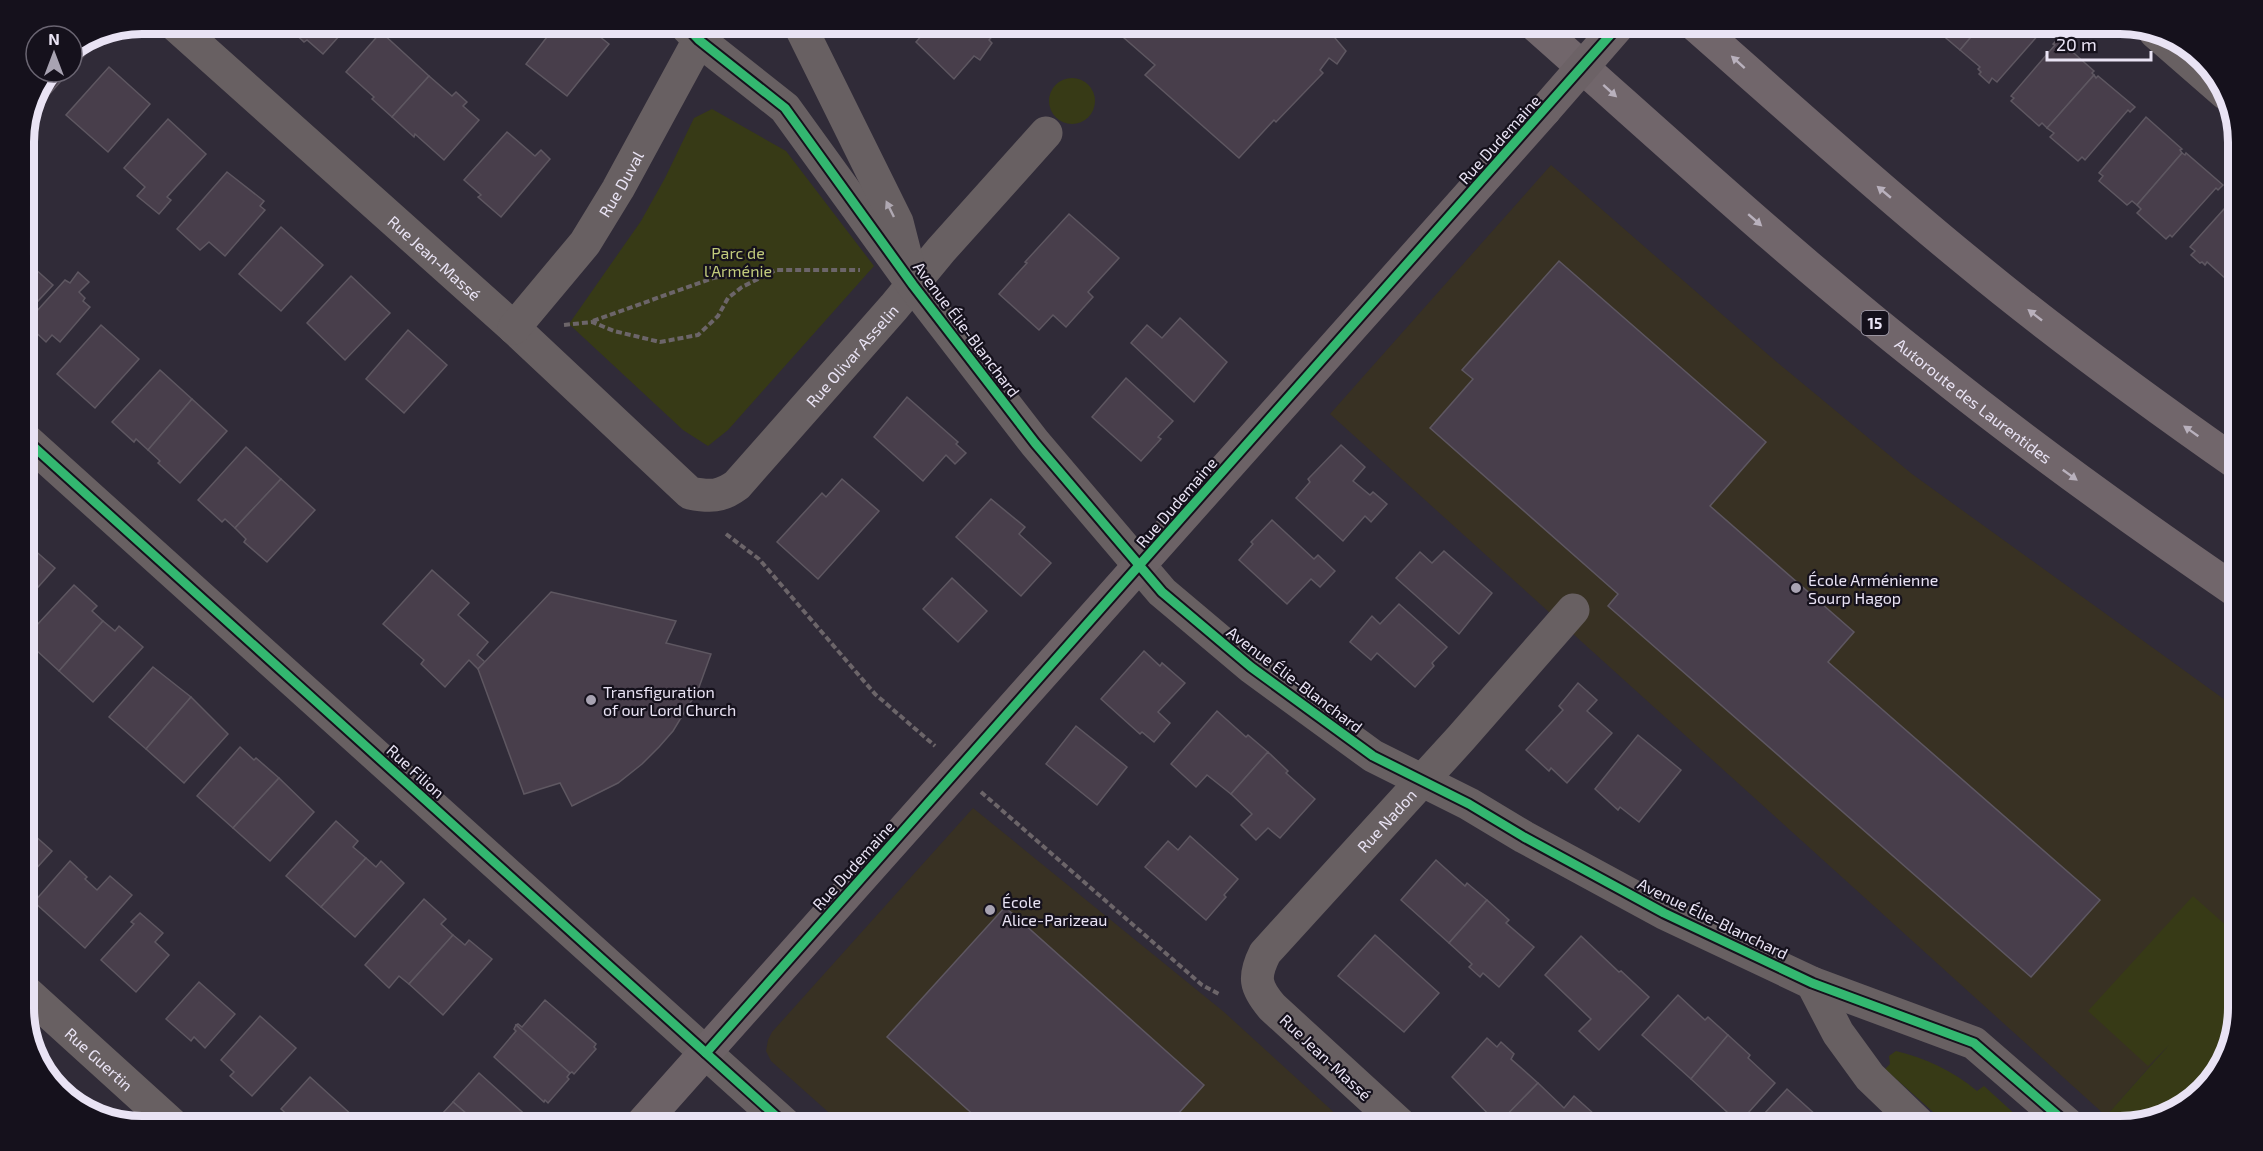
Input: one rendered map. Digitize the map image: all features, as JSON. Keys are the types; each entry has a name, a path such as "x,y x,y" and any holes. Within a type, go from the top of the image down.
{"highway":[{"name":"Autoroute des Laurentides","path":"1546,34 1767,230 1919,358 2050,460 2228,585"},
{"path":"1705,34 1850,163 1966,261 2109,372 2228,457"}],"street":[{"name":"Rue Dudemaine","path":"649,1116 1611,34"},
{"name":"Rue Jean-Massé","path":"186,35 514,328 690,493"},
{"name":"Rue Duval","path":"514,328 585,243 618,189 693,35"},
{"name":"Avenue Élie-Blanchard","path":"702,35 785,108 913,285 1035,443 1167,598 1251,667 1373,756 1469,804 1524,837 1664,913 1812,983 1974,1043 2058,1116"},
{"name":"Avenue Élie-Blanchard","path":"805,35 897,222 913,285"},
{"path":"2176,51 2206,77"},
{"name":"Rue Olivar Asselin","path":"690,493 719,496 737,485 1046,133"},
{"name":"Rue Filion","path":"35,448 776,1116"},
{"name":"Rue Nadon","path":"1257,981 1258,967 1265,953 1461,738 1573,610"},
{"name":"Rue Jean-Massé","path":"1257,981 1261,994 1272,1007 1391,1116"},
{"path":"1812,983 1838,1033 1870,1077 1911,1116"},
{"name":"Rue Guertin","path":"35,1000 163,1116"}],"path":[{"path":"591,322 614,331 660,342 698,335 718,316 728,298 742,287 776,270"},
{"path":"564,325 591,322 713,278 776,270 866,270"},
{"path":"726,534 759,559 875,694 938,748"},
{"path":"978,789 1202,985 1221,994"}],"shaded area":[{"name":"École Arménienne Sourp Hagop","path":"1551,165 1772,358 1912,474 2228,702 2228,977 2106,1116 1330,414"},
{"name":"École Alice-Parizeau","path":"973,808 1224,1012 1338,1116 833,1116 771,1061 766,1051 772,1032"}],"green space":[{"path":"1072,78 1088,85 1095,101 1088,117 1072,124 1056,117 1049,101 1056,85"},
{"name":"Parc de l'Arménie","path":"712,109 786,151 874,266 728,430 708,446 683,430 569,324 641,221 694,118"},
{"path":"2193,896 2228,927 2228,1022 2223,1043 2202,1080 2180,1098 2148,1113 2134,1116 2106,1116 2169,1045 2148,1066 2088,1011"},
{"path":"1896,1051 1918,1057 1939,1066 1977,1091 1984,1086 2017,1116 1938,1116 1885,1069 1890,1064 1889,1056"}],"building":[{"path":"1335,34 1335,38 1346,51 1337,64 1329,58 1320,70 1323,73 1276,122 1274,120 1239,158 1145,75 1155,65 1120,35"},
{"path":"1941,34 1973,34 1960,50"},
{"path":"1973,34 2039,34 1997,82 1992,78 1989,83 1979,74 1980,67 1960,50"},
{"path":"297,35 340,35 323,54 307,40 304,42"},
{"path":"378,35 384,35 429,76 392,117 346,72"},
{"path":"549,35 597,35 609,44 567,96 526,64"},
{"path":"923,35 994,35 989,40 992,43 980,60 974,56 954,79 916,42"},
{"path":"2058,39 2094,71 2092,73 2094,75 2047,128 2042,123 2039,126 2011,101 2014,98 2011,96"},
{"path":"109,67 150,104 108,152 66,115"},
{"path":"2094,75 2135,107 2130,112 2128,110 2085,160 2082,157 2078,161 2050,137 2054,133 2047,128"},
{"path":"429,76 452,96 456,92 467,102 463,106 479,120 444,160 392,117"},
{"path":"52,84 58,84 46,98 45,98"},
{"path":"2146,117 2182,149 2180,150 2182,153 2137,205 2132,201 2127,205 2099,181 2103,176 2099,173"},
{"path":"168,119 206,154 167,197 171,200 159,214 137,196 145,187 124,168"},
{"path":"507,132 535,156 541,150 550,159 501,217 478,197 481,195 464,180"},
{"path":"2182,153 2185,155 2186,153 2223,185 2218,190 2216,188 2172,237 2170,235 2166,239 2137,213 2141,209 2137,205"},
{"path":"227,172 264,201 260,206 265,210 225,256 209,242 200,250 177,229"},
{"path":"2228,205 2228,277 2226,279 2207,262 2205,265 2200,263 2191,255 2195,251 2190,247"},
{"path":"1069,214 1119,258 1088,292 1093,297 1066,327 1053,315 1039,330 999,294"},
{"path":"281,227 323,265 281,311 239,274"},
{"path":"1559,261 1766,442 1710,506 1854,632 1828,662 2100,900 2031,977 1608,606 1618,594 1430,428 1473,379 1462,370"},
{"path":"35,269 53,285 35,304"},
{"path":"78,272 89,282 79,292 85,298 83,301 90,307 60,342 52,335 46,342 35,332 35,313 65,280 70,283"},
{"path":"351,276 390,313 345,360 307,323"},
{"path":"1180,318 1227,362 1194,402 1131,343 1147,325 1162,338"},
{"path":"101,325 139,359 95,408 57,374"},
{"path":"408,330 447,365 404,413 366,379"},
{"path":"160,370 192,399 148,450 136,439 134,442 112,422"},
{"path":"1126,378 1173,421 1158,437 1161,439 1141,461 1092,417"},
{"path":"907,397 958,442 956,444 966,453 955,464 946,455 923,481 874,437"},
{"path":"192,399 227,431 180,483 158,463 160,461 148,450"},
{"path":"1341,445 1365,467 1353,481 1370,495 1373,492 1387,504 1371,522 1365,516 1343,541 1296,498 1310,482 1308,479"},
{"path":"246,447 281,479 235,528 225,519 222,522 198,500"},
{"path":"281,479 315,510 267,562 244,542 246,539 235,528"},
{"path":"842,479 879,511 818,579 777,542 822,493 826,497"},
{"path":"991,499 1025,527 1019,534 1051,563 1021,596 956,537"},
{"path":"1272,520 1314,559 1318,555 1335,571 1320,587 1311,579 1287,604 1239,560 1253,544 1251,542"},
{"path":"35,551 55,568 35,591"},
{"path":"1444,551 1492,593 1459,634 1396,578 1420,552 1432,563"},
{"path":"432,570 469,603 458,615 488,642 477,655 485,662 478,669 469,660 445,687 421,664 424,660 383,624"},
{"path":"952,578 987,611 958,642 923,609"},
{"path":"74,585 97,606 92,611 103,621 59,671 35,649 35,627"},
{"name":"Transfiguration of our Lord Church","path":"551,592 676,621 666,643 711,654 698,690 673,731 659,747 618,783 572,806 560,783 524,794 478,669"},
{"path":"1399,604 1447,647 1415,687 1377,653 1371,660 1350,642 1372,616 1380,624"},
{"path":"103,621 115,631 119,626 143,647 93,702 59,671"},
{"path":"1144,651 1160,666 1162,663 1185,683 1158,712 1170,723 1154,742 1142,732 1140,734 1101,699"},
{"path":"153,667 191,697 146,749 109,717"},
{"path":"1578,683 1597,700 1587,711 1612,733 1567,783 1551,768 1549,771 1526,750 1563,710 1559,706"},
{"path":"191,697 228,734 184,783 146,749"},
{"path":"1217,711 1246,737 1248,735 1268,752 1231,794 1207,775 1196,787 1171,764"},
{"path":"1076,726 1127,767 1097,805 1046,764"},
{"path":"1638,735 1681,770 1639,822 1620,807 1618,810 1595,789"},
{"path":"240,747 279,778 233,828 197,796"},
{"path":"1268,752 1288,771 1286,773 1315,799 1280,838 1268,828 1256,840 1241,825 1252,814 1231,794"},
{"path":"279,778 314,812 270,861 233,828"},
{"path":"336,821 358,841 353,847 366,858 321,907 286,876"},
{"path":"35,836 52,851 35,870"},
{"path":"1190,836 1238,879 1206,920 1145,867 1168,841 1178,850"},
{"path":"366,858 376,867 381,861 404,883 355,937 321,907"},
{"path":"1436,860 1465,886 1467,883 1487,900 1449,943 1401,900"},
{"path":"70,861 97,890 110,876 132,895 85,948 35,901"},
{"path":"424,899 446,919 441,924 453,935 409,984 399,976 389,988 365,965"},
{"path":"1487,900 1509,920 1506,923 1534,947 1499,987 1483,973 1480,977 1469,967 1472,964 1449,943"},
{"path":"1005,907 1204,1085 1176,1116 975,1116 887,1037"},
{"path":"140,913 163,933 155,942 169,955 136,992 101,960 134,924 131,922"},
{"path":"453,935 465,945 469,940 492,959 443,1015 409,984"},
{"path":"1375,935 1439,993 1404,1032 1338,976"},
{"path":"1581,936 1649,997 1599,1050 1579,1031 1591,1019 1545,975"},
{"path":"199,982 235,1014 205,1048 194,1037 191,1041 166,1019"},
{"path":"1678,995 1705,1020 1708,1017 1728,1035 1691,1079 1642,1035"},
{"path":"545,1000 596,1044 594,1047 596,1049 574,1074 570,1073 516,1025 522,1027"},
{"path":"260,1016 296,1048 252,1096 230,1076 234,1072 221,1060"},
{"path":"516,1025 570,1073 567,1077 569,1079 548,1103 545,1100 544,1102 494,1057 516,1031 514,1029"},
{"path":"1728,1035 1750,1055 1748,1058 1775,1083 1745,1116 1731,1116 1691,1079"},
{"path":"1487,1038 1497,1047 1501,1042 1514,1054 1511,1059 1538,1083 1506,1116 1490,1116 1452,1077"},
{"path":"479,1073 527,1116 469,1116 453,1102"},
{"path":"310,1077 353,1116 289,1116 281,1109"},
{"path":"1538,1083 1564,1108 1574,1096 1594,1114 1592,1116 1506,1116"},
{"path":"1787,1089 1816,1115 1817,1113 1820,1116 1768,1116 1765,1113"},
{"path":"453,1102 469,1116 440,1116"}],"cycle path":[{"path":"706,1053 1611,34"},
{"path":"694,35 785,108 913,285 1035,443 1162,592 1251,667 1373,756 1469,804 1524,837 1664,913 1812,983 1974,1043 2058,1116"},
{"path":"35,448 776,1116"}],"place":[{"name":"École Arménienne Sourp Hagop","path":"1796,588"},
{"name":"Transfiguration of our Lord Church","path":"591,700"},
{"name":"École Alice-Parizeau","path":"990,910"}]}
